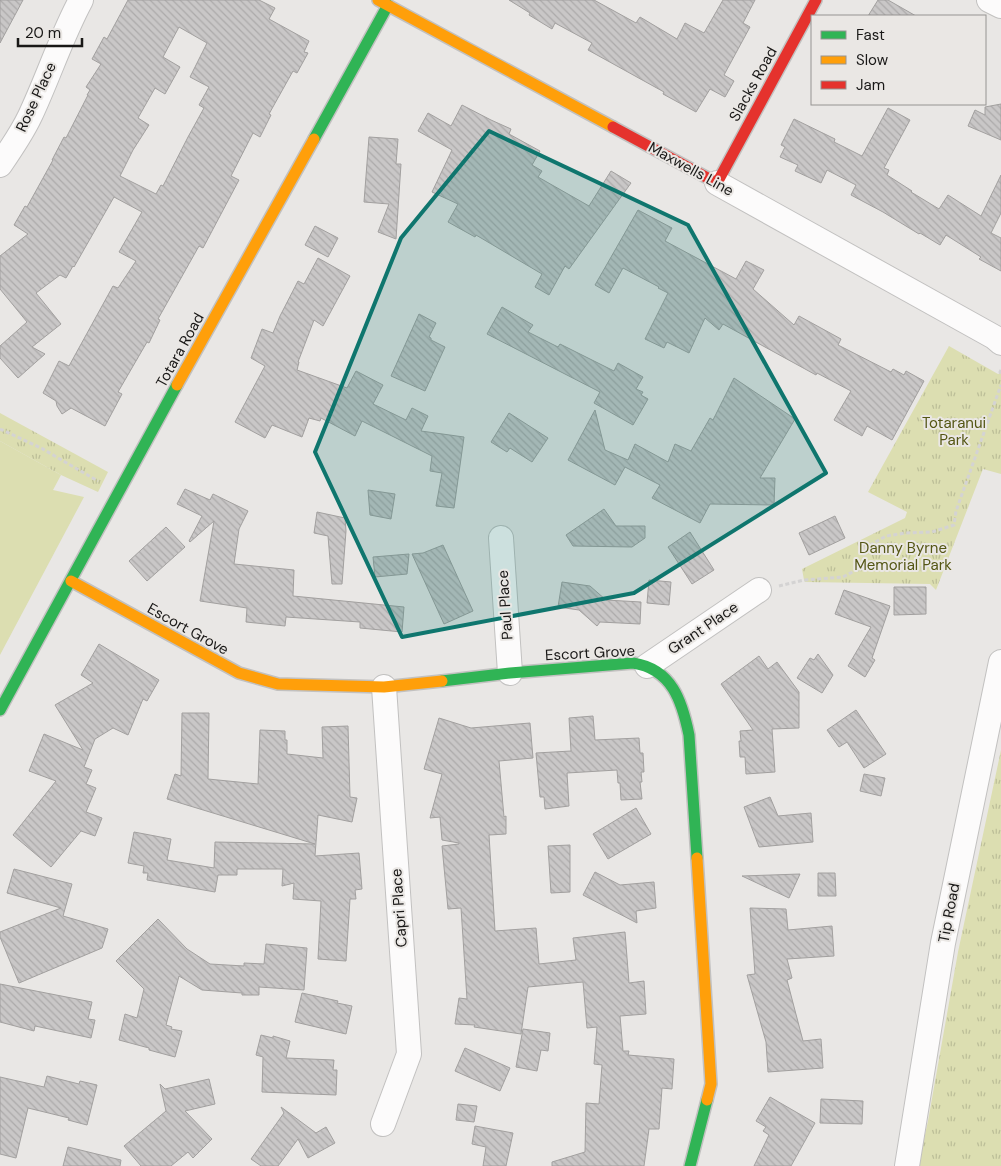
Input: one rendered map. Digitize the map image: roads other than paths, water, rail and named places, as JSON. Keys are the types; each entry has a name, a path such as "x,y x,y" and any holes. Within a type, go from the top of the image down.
{"street":[{"name":"Rose Place","path":"0,165 30,117 71,19 81,0"},
{"name":"Slacks Road","path":"716,183 816,0"},
{"path":"989,0 1001,6"},
{"name":"Maxwells Line","path":"383,2 716,183 1001,343"},
{"name":"Totara Road","path":"0,710 383,2"},
{"name":"Paul Place","path":"501,538 510,673"},
{"name":"Escort Grove","path":"71,581 239,674 278,684 384,687 510,673 633,663 647,666 662,674 675,691 684,712 689,735 711,1084 690,1166"},
{"name":"Grant Place","path":"647,666 759,590"},
{"name":"Tip Road","path":"907,1166 943,944 1001,662"},
{"name":"Capri Place","path":"384,687 409,1054 384,1124"}],"park label":[{"name":"Totaranui Park","path":"954,432"},
{"name":"Danny Byrne Memorial Park","path":"903,556"}]}
